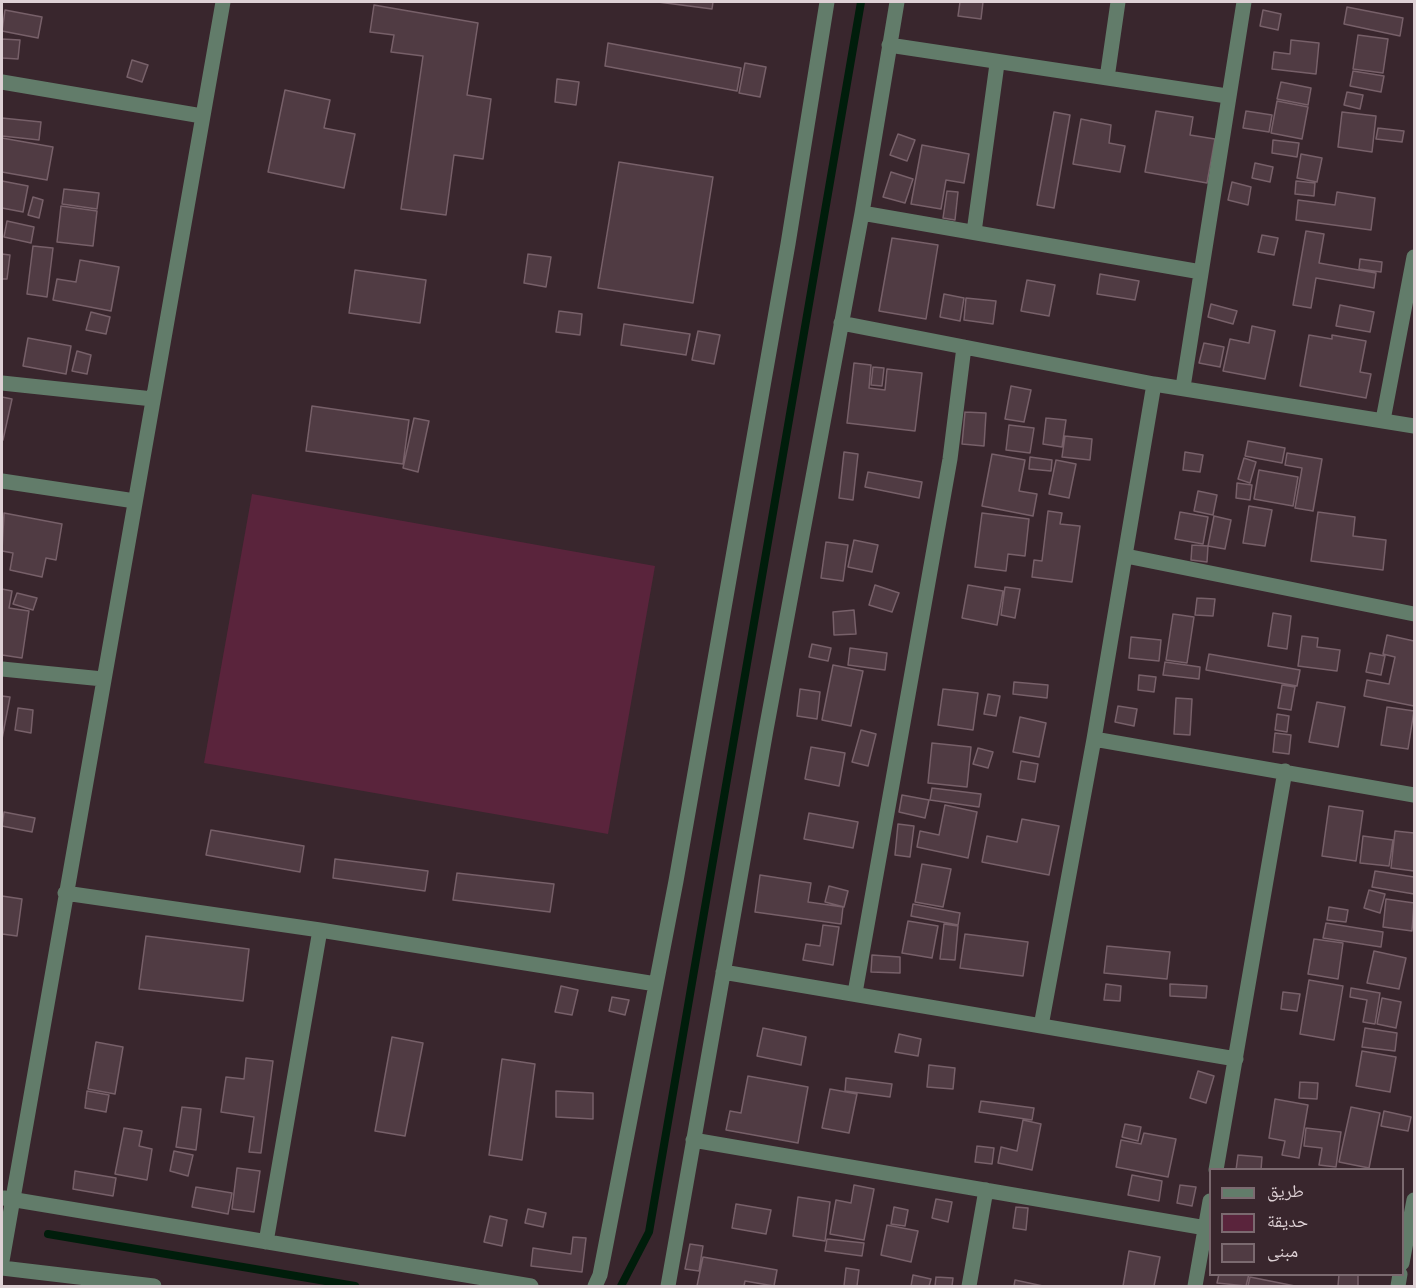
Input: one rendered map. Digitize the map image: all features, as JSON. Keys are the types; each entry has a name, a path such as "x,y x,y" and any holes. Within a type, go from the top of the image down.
{"street":[{"path":"2,1261 7,1198 66,893 201,116 223,2"},
{"path":"595,1287 600,1275 656,984 782,279 827,2"},
{"path":"668,1287 723,972 862,213 897,2"},
{"path":"1107,78 1118,2"},
{"path":"1183,387 1227,96 1244,2"},
{"path":"889,45 997,64 1227,96"},
{"path":"974,232 997,64"},
{"path":"2,82 201,116"},
{"path":"862,213 1201,273"},
{"path":"1383,420 1414,257"},
{"path":"841,322 1154,384 1414,426"},
{"path":"855,993 950,459 964,347"},
{"path":"2,383 153,399"},
{"path":"1041,1026 1094,739 1154,384"},
{"path":"2,481 135,501"},
{"path":"1126,556 1414,614"},
{"path":"2,669 103,679"},
{"path":"1094,739 1414,795"},
{"path":"1216,1168 1285,771"},
{"path":"66,893 320,930 656,984"},
{"path":"266,1242 320,930"},
{"path":"723,972 1236,1059"},
{"path":"693,1140 1206,1228"},
{"path":"969,1287 986,1190"},
{"path":"7,1198 531,1287"},
{"path":"1404,1252 1414,1200"},
{"path":"1195,1287 1209,1208"},
{"path":"2,1268 147,1286"}],"green space":[{"path":"252,494 655,566 608,834 204,763"}],"building":[{"path":"658,2 713,2 712,9"},
{"path":"960,2 983,2 981,19 958,16"},
{"path":"374,5 478,23 467,95 491,99 483,159 454,155 446,215 401,209 423,56 391,52 394,35 370,32"},
{"path":"1347,7 1403,18 1400,36 1344,24"},
{"path":"5,10 42,17 38,38 2,31"},
{"path":"1263,10 1281,14 1278,30 1260,26"},
{"path":"1358,35 1388,39 1383,73 1353,69"},
{"path":"2,39 20,40 18,59 2,58"},
{"path":"1291,40 1319,43 1316,74 1272,69 1274,52 1290,54"},
{"path":"608,43 741,68 737,91 605,66"},
{"path":"132,60 148,65 142,82 127,77"},
{"path":"745,63 766,67 760,97 739,93"},
{"path":"1353,71 1384,76 1381,92 1350,86"},
{"path":"557,79 579,82 576,105 555,102"},
{"path":"1281,82 1311,88 1308,105 1277,99"},
{"path":"285,90 330,100 324,128 355,134 344,188 268,172"},
{"path":"1347,92 1363,95 1360,109 1344,105"},
{"path":"1277,101 1308,107 1302,139 1271,133"},
{"path":"1156,111 1193,117 1190,135 1215,139 1207,183 1145,172"},
{"path":"1246,111 1272,115 1269,132 1243,128"},
{"path":"1054,112 1070,115 1054,208 1037,205"},
{"path":"1342,112 1376,116 1372,152 1338,147"},
{"path":"2,118 41,122 39,140 2,136"},
{"path":"1081,119 1111,125 1109,143 1125,146 1120,172 1073,164"},
{"path":"1378,128 1404,131 1402,142 1376,139"},
{"path":"898,134 915,140 907,161 890,155"},
{"path":"2,138 53,147 47,180 2,172"},
{"path":"1273,140 1299,143 1297,157 1272,153"},
{"path":"922,145 969,154 964,183 946,180 941,209 911,204"},
{"path":"1301,154 1322,158 1317,182 1297,178"},
{"path":"619,162 713,177 693,303 598,288"},
{"path":"1255,163 1273,167 1270,182 1252,178"},
{"path":"891,172 913,179 905,203 883,197"},
{"path":"2,181 28,186 23,212 2,208"},
{"path":"1296,181 1315,183 1314,196 1295,194"},
{"path":"1232,182 1251,187 1248,205 1228,200"},
{"path":"64,189 99,193 97,209 62,204"},
{"path":"947,191 958,192 955,220 943,218"},
{"path":"1337,192 1375,198 1371,230 1296,220 1298,200 1335,205"},
{"path":"33,197 43,200 39,218 28,215"},
{"path":"61,206 97,211 93,246 57,242"},
{"path":"7,221 34,227 31,243 4,237"},
{"path":"1306,231 1324,234 1319,263 1376,273 1374,288 1316,278 1311,308 1293,305"},
{"path":"1262,235 1278,238 1274,255 1258,252"},
{"path":"892,238 938,245 926,319 879,311"},
{"path":"33,246 53,248 47,297 27,294"},
{"path":"2,254 10,255 7,279 2,279"},
{"path":"528,254 551,257 546,287 524,283"},
{"path":"1360,259 1382,262 1381,272 1359,269"},
{"path":"80,260 119,267 111,311 53,300 57,279 76,282"},
{"path":"355,270 426,280 420,323 349,313"},
{"path":"1100,274 1139,281 1135,300 1097,294"},
{"path":"1027,280 1055,285 1049,316 1021,311"},
{"path":"944,294 964,298 960,321 940,317"},
{"path":"966,298 996,301 993,324 964,320"},
{"path":"1211,304 1237,311 1233,324 1208,317"},
{"path":"1340,305 1374,312 1370,332 1336,326"},
{"path":"559,311 582,314 580,335 556,332"},
{"path":"91,312 110,317 106,334 86,330"},
{"path":"624,324 690,334 686,355 621,345"},
{"path":"1252,326 1275,331 1265,379 1223,371 1230,339 1249,343"},
{"path":"698,331 720,335 714,364 692,360"},
{"path":"1309,335 1332,339 1332,335 1366,341 1360,372 1371,374 1366,398 1300,386"},
{"path":"28,338 71,346 66,374 23,366"},
{"path":"1204,343 1224,347 1220,367 1199,363"},
{"path":"77,351 91,355 87,374 72,371"},
{"path":"854,363 871,365 869,388 885,390 887,369 922,373 915,431 847,423"},
{"path":"873,367 884,368 882,386 871,385"},
{"path":"1011,386 1031,390 1024,422 1005,419"},
{"path":"2,397 12,399 3,440 2,440"},
{"path":"312,406 409,420 403,464 306,451"},
{"path":"965,412 986,413 984,446 962,444"},
{"path":"414,418 429,421 418,472 403,468"},
{"path":"1046,418 1066,420 1062,447 1043,444"},
{"path":"1009,425 1034,428 1030,453 1006,450"},
{"path":"1065,436 1092,439 1090,460 1062,457"},
{"path":"1248,441 1285,448 1282,463 1245,456"},
{"path":"844,452 858,454 853,500 839,498"},
{"path":"1185,452 1203,455 1200,472 1183,470"},
{"path":"1287,453 1322,459 1313,511 1295,508 1302,468 1285,465"},
{"path":"992,454 1025,460 1019,491 1037,494 1033,516 982,506"},
{"path":"1030,457 1052,460 1051,471 1029,469"},
{"path":"1244,458 1256,462 1250,483 1238,479"},
{"path":"1056,460 1076,464 1069,498 1049,494"},
{"path":"1259,470 1298,477 1293,506 1254,499"},
{"path":"868,472 922,482 919,498 865,487"},
{"path":"1237,483 1252,485 1250,500 1236,498"},
{"path":"1198,491 1217,495 1213,515 1194,511"},
{"path":"1249,506 1272,510 1265,546 1243,543"},
{"path":"1048,511 1062,513 1060,524 1080,526 1072,582 1032,577 1034,560 1042,561"},
{"path":"1180,512 1208,517 1203,544 1175,539"},
{"path":"1318,512 1355,517 1353,536 1386,540 1383,570 1311,561"},
{"path":"4,513 62,524 56,560 46,558 42,577 10,570 13,553 2,551"},
{"path":"982,513 1029,519 1025,556 1008,554 1006,571 975,567"},
{"path":"1214,516 1231,520 1225,549 1208,546"},
{"path":"854,540 878,545 872,572 848,567"},
{"path":"826,542 848,545 843,581 821,578"},
{"path":"1192,545 1208,546 1207,562 1191,560"},
{"path":"875,585 899,593 892,612 869,605"},
{"path":"968,585 1003,591 997,625 962,618"},
{"path":"1005,587 1020,589 1015,618 1001,615"},
{"path":"2,589 12,591 9,608 29,611 22,658 2,655"},
{"path":"17,593 37,598 33,610 13,604"},
{"path":"1197,598 1215,599 1213,616 1195,615"},
{"path":"854,610 856,634 834,635 833,612"},
{"path":"1273,613 1291,616 1287,649 1268,646"},
{"path":"1173,614 1194,617 1187,663 1166,660"},
{"path":"1387,635 1414,641 1414,706 1364,696 1367,680 1389,684 1395,657 1383,654"},
{"path":"1302,636 1318,638 1317,647 1340,650 1337,671 1298,666"},
{"path":"1131,637 1161,640 1159,661 1129,658"},
{"path":"812,644 831,648 828,661 809,657"},
{"path":"850,648 887,653 885,670 848,665"},
{"path":"1370,653 1385,656 1381,675 1366,672"},
{"path":"1209,654 1300,670 1297,686 1206,670"},
{"path":"1165,662 1200,667 1199,679 1163,675"},
{"path":"833,665 863,671 851,726 822,720"},
{"path":"1139,675 1156,677 1154,692 1138,690"},
{"path":"1014,682 1048,685 1047,698 1013,694"},
{"path":"1282,685 1295,687 1291,710 1278,708"},
{"path":"800,689 820,692 817,719 797,716"},
{"path":"943,689 978,693 973,730 938,725"},
{"path":"988,694 1000,696 996,716 984,714"},
{"path":"2,696 10,697 2,739"},
{"path":"1176,698 1192,699 1190,735 1174,734"},
{"path":"1317,702 1345,707 1338,747 1309,742"},
{"path":"1118,706 1137,709 1134,726 1115,722"},
{"path":"1387,707 1414,711 1408,749 1381,745"},
{"path":"18,708 33,710 31,733 15,730"},
{"path":"1277,714 1289,716 1287,732 1275,730"},
{"path":"1020,717 1046,723 1039,757 1013,752"},
{"path":"861,730 876,734 868,766 852,762"},
{"path":"1275,733 1291,735 1289,754 1273,752"},
{"path":"932,743 971,747 967,787 928,783"},
{"path":"811,747 845,753 839,786 805,779"},
{"path":"978,748 993,752 988,768 973,764"},
{"path":"1021,761 1038,764 1035,782 1018,779"},
{"path":"932,788 981,794 979,807 930,800"},
{"path":"902,795 929,800 925,818 899,812"},
{"path":"945,805 977,812 968,858 917,847 920,831 939,835"},
{"path":"1329,806 1363,811 1356,861 1322,856"},
{"path":"4,812 35,818 32,832 2,826"},
{"path":"809,813 858,822 853,848 804,839"},
{"path":"1022,819 1059,826 1049,875 982,862 987,836 1017,842"},
{"path":"898,824 914,826 910,857 895,855"},
{"path":"211,830 304,846 300,872 206,855"},
{"path":"1395,831 1414,833 1414,871 1391,868"},
{"path":"1363,836 1393,840 1389,866 1360,863"},
{"path":"335,859 428,871 425,891 333,878"},
{"path":"922,864 951,869 943,907 915,902"},
{"path":"1375,871 1414,877 1414,894 1372,887"},
{"path":"457,873 554,884 550,912 453,900"},
{"path":"760,875 811,883 808,902 843,907 841,924 755,912"},
{"path":"829,886 848,891 844,907 825,902"},
{"path":"1369,890 1385,894 1380,913 1364,908"},
{"path":"2,896 22,899 17,936 2,934"},
{"path":"1386,899 1414,903 1412,931 1383,927"},
{"path":"913,904 960,913 958,925 911,916"},
{"path":"1329,907 1348,910 1346,922 1327,920"},
{"path":"908,921 938,926 932,958 902,953"},
{"path":"1326,923 1383,932 1381,947 1323,938"},
{"path":"944,924 958,926 955,960 940,959"},
{"path":"823,925 839,927 833,965 803,960 806,944 820,946"},
{"path":"965,934 1028,942 1023,976 960,968"},
{"path":"146,936 249,949 243,1001 139,989"},
{"path":"1314,939 1343,943 1338,979 1308,974"},
{"path":"1107,946 1170,952 1167,979 1104,973"},
{"path":"1374,951 1406,958 1399,989 1367,983"},
{"path":"872,955 900,957 900,973 871,972"},
{"path":"1309,980 1343,986 1334,1040 1300,1034"},
{"path":"1106,984 1121,986 1120,1001 1104,1000"},
{"path":"1170,984 1207,986 1206,998 1170,996"},
{"path":"561,986 578,990 572,1015 555,1012"},
{"path":"1351,988 1380,993 1375,1024 1363,1022 1367,1000 1350,997"},
{"path":"1283,992 1300,994 1297,1011 1281,1009"},
{"path":"612,997 629,1000 625,1015 609,1011"},
{"path":"1382,998 1401,1002 1396,1028 1377,1024"},
{"path":"763,1028 806,1037 801,1065 757,1056"},
{"path":"1365,1028 1397,1033 1395,1051 1362,1047"},
{"path":"899,1034 921,1039 918,1056 895,1052"},
{"path":"392,1037 423,1043 405,1136 375,1131"},
{"path":"96,1042 123,1047 115,1094 88,1089"},
{"path":"1362,1051 1396,1057 1390,1092 1356,1086"},
{"path":"246,1058 273,1061 261,1153 249,1152 254,1117 221,1112 226,1077 244,1079"},
{"path":"502,1059 535,1064 522,1160 489,1155"},
{"path":"929,1065 955,1068 953,1089 927,1087"},
{"path":"1198,1071 1214,1076 1206,1103 1190,1098"},
{"path":"748,1076 808,1087 798,1143 726,1130 730,1111 741,1113"},
{"path":"846,1078 892,1084 890,1097 845,1091"},
{"path":"1300,1082 1318,1083 1317,1099 1299,1098"},
{"path":"830,1089 857,1094 849,1133 822,1128"},
{"path":"87,1091 109,1095 106,1112 85,1108"},
{"path":"556,1091 593,1093 593,1119 556,1117"},
{"path":"1275,1099 1308,1105 1299,1158 1282,1155 1285,1141 1269,1138"},
{"path":"981,1101 1034,1108 1032,1120 979,1112"},
{"path":"182,1107 201,1109 196,1150 176,1147"},
{"path":"1351,1107 1380,1113 1369,1168 1339,1162"},
{"path":"1384,1111 1411,1117 1408,1131 1381,1126"},
{"path":"1023,1120 1041,1124 1032,1170 998,1163 1001,1147 1017,1151"},
{"path":"1125,1124 1141,1127 1138,1141 1122,1137"},
{"path":"124,1128 142,1131 139,1146 152,1149 147,1180 115,1174"},
{"path":"1306,1128 1341,1132 1336,1167 1319,1165 1322,1148 1304,1146"},
{"path":"1144,1133 1176,1139 1168,1177 1116,1167 1121,1140 1141,1144"},
{"path":"977,1146 994,1148 992,1164 975,1162"},
{"path":"174,1151 193,1155 188,1176 170,1171"},
{"path":"1238,1155 1262,1157 1261,1168 1236,1168"},
{"path":"237,1168 260,1171 254,1212 232,1209"},
{"path":"75,1171 116,1178 113,1196 73,1189"},
{"path":"1132,1175 1162,1181 1159,1201 1128,1195"},
{"path":"854,1185 874,1189 864,1240 830,1234 836,1200 851,1203"},
{"path":"1180,1185 1196,1187 1192,1206 1177,1203"},
{"path":"196,1187 232,1193 228,1214 192,1207"},
{"path":"798,1197 830,1202 825,1241 793,1236"},
{"path":"936,1199 952,1202 948,1222 932,1218"},
{"path":"736,1204 771,1210 766,1234 732,1228"},
{"path":"894,1207 908,1210 905,1226 891,1224"},
{"path":"1016,1207 1028,1208 1026,1230 1013,1228"},
{"path":"528,1209 546,1213 543,1227 525,1223"},
{"path":"490,1216 507,1220 502,1246 484,1242"},
{"path":"887,1225 918,1231 911,1262 881,1255"},
{"path":"573,1237 586,1238 582,1272 531,1266 533,1248 571,1254"},
{"path":"827,1239 864,1243 862,1256 825,1251"},
{"path":"690,1244 703,1246 699,1271 685,1269"},
{"path":"1129,1251 1160,1257 1154,1286 1123,1286"},
{"path":"703,1257 777,1270 774,1286 745,1281 744,1286 697,1286"},
{"path":"846,1268 859,1270 857,1286 844,1286"},
{"path":"913,1275 931,1279 929,1286 911,1286"},
{"path":"1219,1276 1248,1276 1246,1286 1217,1283"},
{"path":"1339,1276 1358,1276 1358,1286 1338,1286"},
{"path":"936,1277 953,1278 952,1286 935,1286"},
{"path":"1250,1277 1295,1286 1248,1286"},
{"path":"1015,1280 1043,1286 1014,1286"}],"waterway":[{"path":"621,1286 649,1232 861,2"},
{"path":"48,1234 355,1286"}]}
